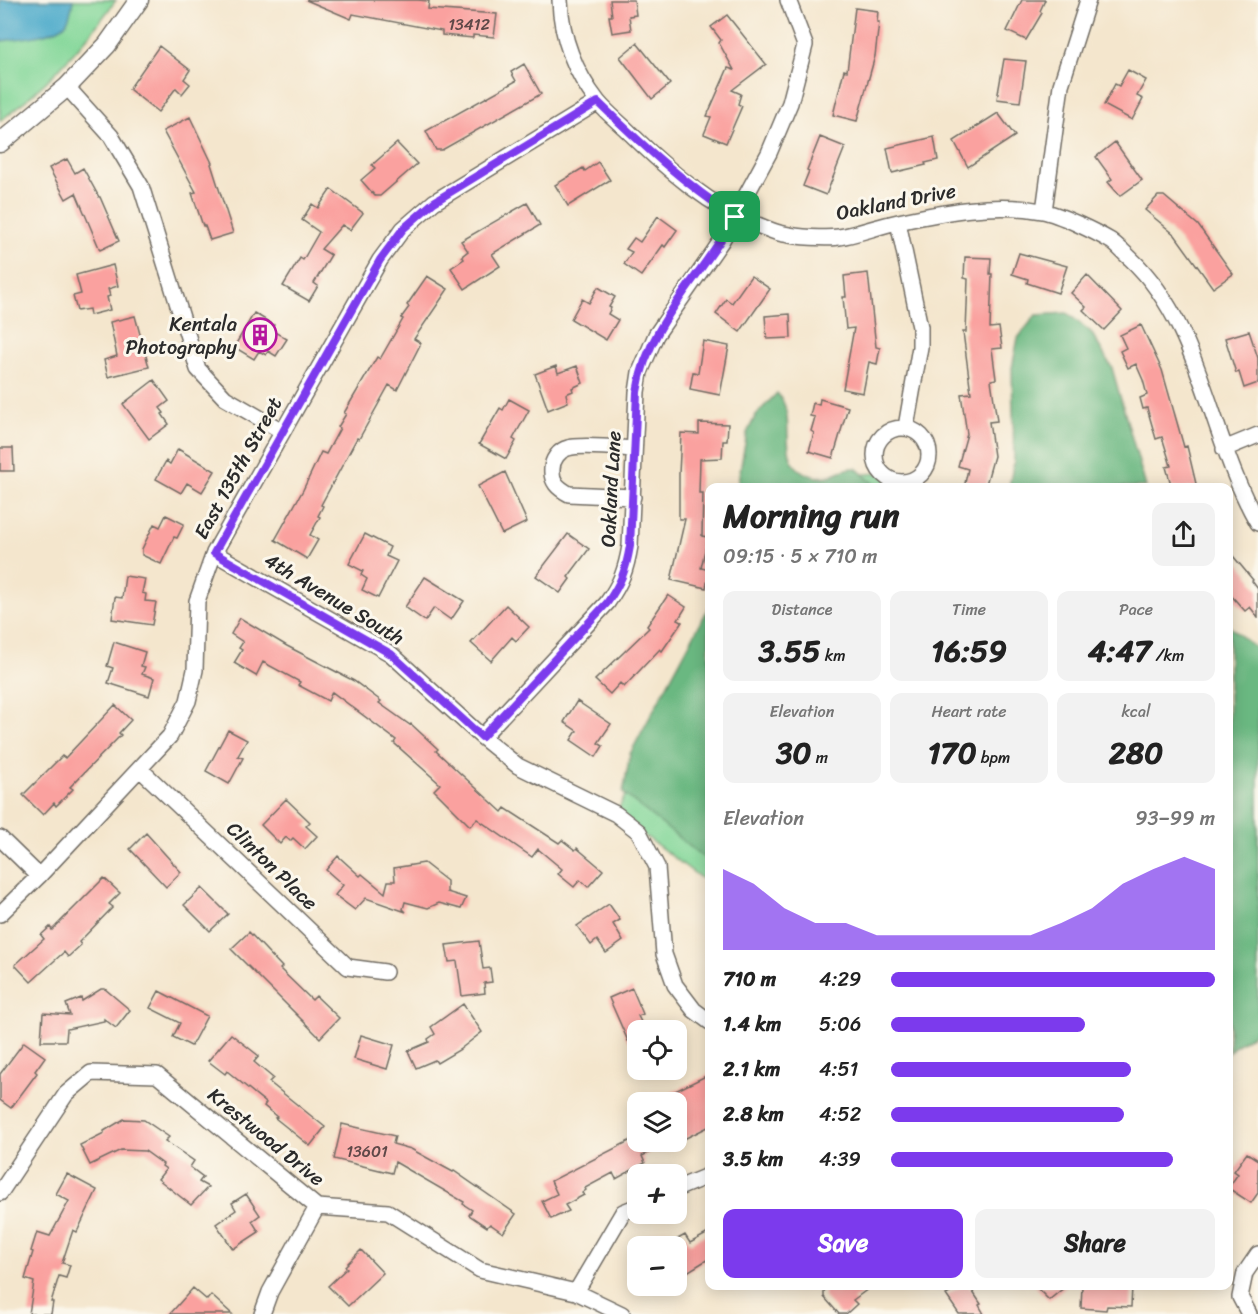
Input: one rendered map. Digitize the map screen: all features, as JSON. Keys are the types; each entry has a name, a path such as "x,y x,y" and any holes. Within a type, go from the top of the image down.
{"street":[{"path":"0,143 67,87 106,45 140,0"},
{"name":"Oakland Drive","path":"560,0 567,48 579,73 598,102 642,145 684,181 735,217 783,234 838,237 898,222 995,207 1044,211 1112,242 1138,266 1167,302 1190,351 1224,448 1258,523"},
{"name":"Oakland Lane","path":"482,737 607,603 620,585 630,546 637,392 640,372 656,335 722,240 735,217 769,153 790,103 805,45 788,0"},
{"path":"1044,211 1061,85 1088,0"},
{"path":"67,87 111,136 141,186 198,369 225,398 282,431"},
{"name":"East 135th Street","path":"0,914 39,876 170,736 188,701 195,670 197,601 214,553 380,260 403,229 434,202 598,102"},
{"path":"898,222 920,327 920,347 906,428"},
{"path":"1224,448 1258,435"},
{"path":"633,497 569,494 554,482 551,473 552,464 557,456 569,447 634,448"},
{"name":"4th Avenue South","path":"214,553 391,654 482,737 518,766 616,814 639,832 657,867 664,954 675,985 694,1010 705,1018"},
{"name":"Clinton Place","path":"140,769 348,967 385,972"},
{"path":"0,838 39,876"},
{"name":"Krestwood Drive","path":"0,1193 66,1094 91,1073 157,1075 317,1207 388,1212 480,1270 576,1292 622,1314"},
{"path":"687,1184 705,1177"},
{"path":"262,1314 270,1292 317,1207"},
{"path":"576,1292 623,1212 627,1210"},
{"path":"1250,1314 1240,1297 1245,1273 1258,1254"}],"green space":[{"path":"0,0 116,0 63,65 0,121"},
{"path":"1067,313 1091,332 1112,368 1145,483 1010,483 1014,461 1012,368 1018,338 1036,315"},
{"path":"777,393 784,404 787,416 789,453 802,472 822,477 845,469 856,468 873,483 738,483 747,433 756,415"},
{"path":"882,473 898,480 916,478 924,483 783,483 785,479"},
{"path":"705,614 705,859 623,793 630,754"},
{"path":"1233,629 1258,650 1258,1029 1233,1048"},
{"path":"705,636 705,881 616,814"}],"water":[{"path":"0,0 73,0 69,18 61,27 35,36 0,41"}],"building":[{"path":"306,0 418,0 429,1 428,9 497,14 494,37 473,35 473,38 442,35 442,31 353,14 351,19"},
{"path":"610,0 634,0 636,15 629,16 631,30 612,33 609,16 612,16"},
{"path":"1022,0 1045,0 1040,11 1042,13 1026,40 1007,31"},
{"path":"855,8 878,11 877,22 879,22 875,56 857,121 833,115 844,70 847,71"},
{"path":"727,15 766,64 732,90 741,94 738,104 742,106 726,143 704,134 711,117 707,116 728,68 734,70 719,43 721,40 711,27"},
{"path":"637,43 670,84 652,99 620,57"},
{"path":"159,46 190,70 184,79 190,84 182,94 176,88 158,112 129,89"},
{"path":"1004,59 1026,61 1020,102 997,99"},
{"path":"524,64 541,94 442,150 436,150 426,131 516,81 511,72"},
{"path":"1128,70 1146,80 1137,96 1143,99 1132,120 1104,105 1115,84 1119,86"},
{"path":"998,113 1015,136 968,167 954,141"},
{"path":"190,117 212,163 233,233 210,240 192,193 196,192 163,131"},
{"path":"820,137 845,147 826,195 803,186"},
{"path":"934,137 938,160 892,173 887,148"},
{"path":"1115,142 1142,180 1120,196 1108,182 1112,179 1096,157"},
{"path":"397,143 417,164 380,196 375,196 361,180 375,168 372,165"},
{"path":"67,159 75,173 83,168 100,197 119,241 100,250 76,193 66,199 49,168"},
{"path":"598,162 610,180 568,206 555,185 583,168 585,171"},
{"path":"331,189 363,213 350,230 342,225 321,249 331,255 314,283 318,286 309,301 283,286 300,258 303,260 319,232 302,220 312,204 318,208"},
{"path":"1158,196 1164,196 1198,225 1233,274 1213,288 1175,235 1145,210"},
{"path":"527,203 540,225 492,254 500,266 465,289 451,268 464,259 462,256 468,251 461,241"},
{"path":"658,216 677,230 641,276 624,264 632,252 626,249 634,238 640,242"},
{"path":"1019,253 1067,266 1058,293 1027,283 1028,279 1012,274"},
{"path":"965,257 991,258 990,328 999,327 1002,348 992,349 996,379 991,380 997,421 989,422 994,456 986,483 965,483 968,469 958,466 967,434 961,394 971,393 963,332 966,332 968,279 964,278"},
{"path":"113,265 118,286 108,289 110,310 90,315 89,309 77,311 73,296 81,294 76,275"},
{"path":"868,273 876,347 880,348 877,364 869,362 863,393 843,389 854,328 846,329 843,297 846,297 844,276"},
{"path":"1087,275 1122,311 1104,330 1083,310 1086,307 1071,293"},
{"path":"427,276 448,289 414,339 421,343 397,390 389,385 321,505 323,506 318,516 320,517 310,535 318,540 307,559 275,540 321,452 326,454 340,428 338,427 346,414 344,413 377,357 380,359 409,307 407,305"},
{"path":"751,276 770,289 740,332 716,314 726,299 732,303"},
{"path":"598,287 615,297 608,314 618,320 606,340 571,319 582,299 589,303"},
{"name":"Kentala Photography","path":"254,313 274,325 271,330 287,339 276,356 268,351 266,355 259,351 254,359 234,347"},
{"path":"790,314 791,338 767,339 765,316"},
{"path":"135,316 149,367 108,377 104,360 117,356 110,322"},
{"path":"1141,325 1162,370 1184,447 1187,446 1196,483 1171,483 1166,467 1171,466 1162,437 1156,439 1147,408 1143,409 1140,398 1147,395 1143,380 1136,364 1128,368 1120,351 1126,348 1120,335"},
{"path":"1249,331 1258,358 1258,383 1244,388 1239,372 1236,373 1225,338"},
{"path":"703,341 729,346 720,395 690,389 693,372 698,373"},
{"path":"556,366 558,373 577,366 583,383 566,394 568,402 548,410 535,374"},
{"path":"154,380 169,401 160,408 169,424 149,439 123,404"},
{"path":"509,399 529,410 513,439 516,441 506,459 479,444 500,408 503,410"},
{"path":"820,399 848,407 833,458 809,451 815,417 810,416 813,403 819,405"},
{"path":"699,423 728,424 727,441 723,441 722,458 700,459 699,493 703,493 702,536 705,536 701,568 705,569 705,588 671,580 685,519 679,519 681,433 699,434"},
{"path":"0,448 13,448 14,471 0,471"},
{"path":"178,449 215,471 202,492 187,483 181,493 156,479 166,461 170,464"},
{"path":"505,472 527,522 502,534 478,486"},
{"path":"166,515 184,524 177,538 174,537 161,564 142,555 142,549 154,524 160,527"},
{"path":"365,534 390,547 386,556 397,561 378,598 362,590 367,579 361,575 363,571 349,564"},
{"path":"568,534 589,549 568,577 570,579 560,593 536,576"},
{"path":"1233,556 1258,589 1258,617 1250,607 1245,611 1233,598"},
{"path":"125,576 145,579 142,593 146,594 145,601 156,602 152,625 112,619 115,597 122,598"},
{"path":"425,577 464,601 451,620 434,608 425,621 405,607"},
{"path":"668,595 686,607 678,620 682,622 662,651 660,649 624,687 620,683 610,694 595,680 649,628 647,626"},
{"path":"506,605 529,627 516,641 512,637 491,661 471,643"},
{"path":"240,618 354,681 381,701 379,703 411,724 438,749 436,751 502,812 505,808 559,843 562,840 575,850 577,848 603,870 588,887 580,880 574,887 558,874 562,869 538,849 532,857 477,819 470,826 434,790 440,784 394,743 396,740 332,692 328,701 298,685 300,682 263,662 256,676 234,663 242,650 239,648 243,642 231,634"},
{"path":"114,642 145,652 141,666 145,667 142,674 154,678 149,696 108,683 113,668 107,666"},
{"path":"577,701 611,724 598,743 603,746 596,757 571,740 577,731 564,722"},
{"path":"115,705 131,720 119,733 121,735 70,787 73,789 56,806 54,803 43,815 23,795 62,756 65,758"},
{"path":"228,730 247,740 238,756 243,758 229,784 206,771"},
{"path":"286,799 310,822 306,826 317,836 305,849 293,838 290,841 286,837 280,844 261,825"},
{"path":"146,833 181,872 166,887 130,849"},
{"path":"338,856 360,876 362,874 385,893 388,881 395,881 394,868 424,863 447,881 447,892 466,898 461,909 439,903 428,908 405,902 403,909 406,912 366,898 355,910 335,895 343,885 326,870"},
{"path":"104,878 120,893 109,904 113,907 79,942 81,945 68,957 64,952 31,982 15,965 44,939 41,935 50,927 52,930"},
{"path":"202,888 228,914 210,931 184,905"},
{"path":"609,904 620,920 613,924 623,941 606,953 597,940 591,945 577,926"},
{"path":"249,932 282,967 280,969 312,1000 316,996 339,1018 320,1038 231,949"},
{"path":"479,941 483,969 490,968 492,982 484,983 485,993 462,996 457,961 449,962 446,945"},
{"path":"632,988 643,1014 638,1016 640,1020 627,1020 627,1039 609,998"},
{"path":"101,989 105,989 130,1010 116,1028 104,1019 104,1021 67,1029 66,1041 41,1041 43,1013 70,1015 66,1004 81,998 82,1001"},
{"path":"159,991 207,1016 191,1046 173,1037 180,1023 150,1008"},
{"path":"463,1004 482,1032 437,1063 435,1060 416,1068 408,1051 429,1042 428,1039 435,1034 431,1027"},
{"path":"231,1034 259,1056 254,1062 273,1078 269,1082 325,1127 310,1146 275,1118 277,1117 264,1106 266,1103 227,1071 225,1074 208,1061"},
{"path":"361,1035 394,1045 387,1069 354,1059"},
{"path":"24,1042 45,1057 35,1071 37,1073 11,1108 0,1100 0,1074"},
{"path":"705,1076 705,1128 687,1138 687,1092 673,1092"},
{"path":"124,1119 144,1120 169,1137 165,1141 194,1161 190,1167 203,1177 199,1182 208,1187 191,1205 158,1179 166,1169 162,1166 163,1164 145,1151 121,1150 90,1165 80,1145 104,1133"},
{"path":"342,1124 395,1136 393,1144 411,1149 454,1171 516,1214 503,1233 490,1224 487,1227 469,1215 472,1210 463,1204 464,1202 395,1162 392,1173 334,1159"},
{"path":"627,1142 627,1152 650,1152 642,1156 645,1163 627,1164 627,1173 616,1179 613,1173 585,1188 586,1190 582,1193 584,1195 565,1205 569,1211 551,1219 542,1201 557,1194 551,1181"},
{"path":"1247,1153 1258,1160 1258,1193 1251,1203 1233,1191 1233,1181 1238,1174 1234,1171"},
{"path":"67,1174 97,1190 77,1232 73,1230 62,1263 70,1265 66,1278 59,1276 51,1302 53,1302 51,1314 29,1314 34,1282 25,1279 33,1252 31,1251 37,1232 50,1236 69,1201 56,1194"},
{"path":"246,1194 260,1215 252,1221 259,1232 233,1249 216,1224 236,1210 232,1203"},
{"path":"705,1235 705,1261 687,1272 687,1238 690,1243"},
{"path":"361,1250 383,1273 348,1306 328,1286 347,1268 345,1266"},
{"path":"193,1288 207,1300 211,1295 232,1314 170,1314"},
{"path":"867,1290 853,1300 857,1304 846,1314 839,1314 824,1297 824,1291"},
{"path":"955,1290 972,1290 981,1304 979,1305 984,1314 959,1314 946,1295"},
{"path":"1039,1290 1061,1290 1049,1300"},
{"path":"1082,1290 1132,1290 1131,1307 1107,1306 1106,1310 1081,1308"}],"place":[{"name":"Kentala Photography","path":"260,335"}],"route":[{"path":"598,102 642,145 701,195 735,217 722,240 656,335 640,372 637,392 630,546 620,585 607,603 482,737 391,654 214,553 380,260 403,229 434,202 598,102"}]}
